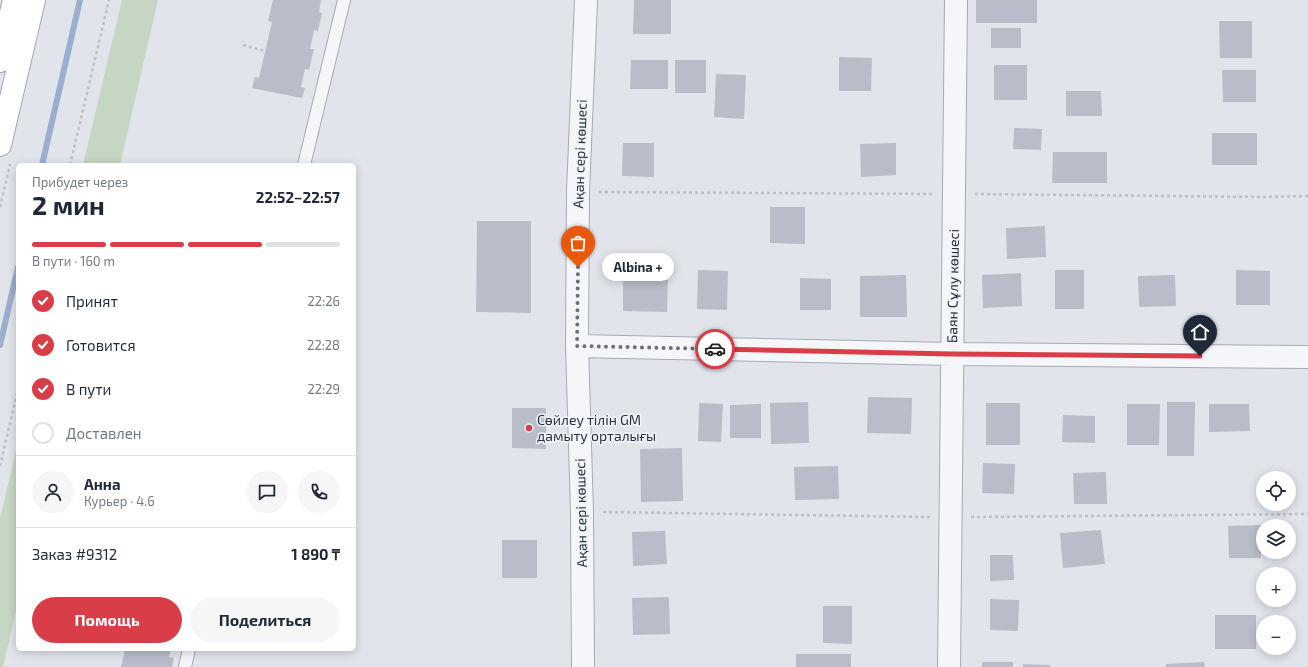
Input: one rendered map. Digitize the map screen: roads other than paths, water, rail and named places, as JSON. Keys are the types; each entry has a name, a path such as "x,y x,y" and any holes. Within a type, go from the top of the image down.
{"main road":[{"path":"0,61 14,0"},
{"path":"0,145 34,0"}],"street":[{"name":"Ақан сері көшесі","path":"583,667 582,512 577,346 578,192 586,0"},
{"name":"Баян Сұлу көшесі","path":"949,667 956,0"},
{"path":"577,346 952,354 1308,357"}],"lane":[{"path":"304,163 344,0"},
{"path":"185,667 189,651"}],"waterway":[{"path":"42,163 80,0"},
{"path":"0,345 16,276"}],"place":[{"name":"Albina +","path":"578,267"},
{"name":"Сөйлеу тілін GM дамыту орталығы","path":"529,428"}]}
